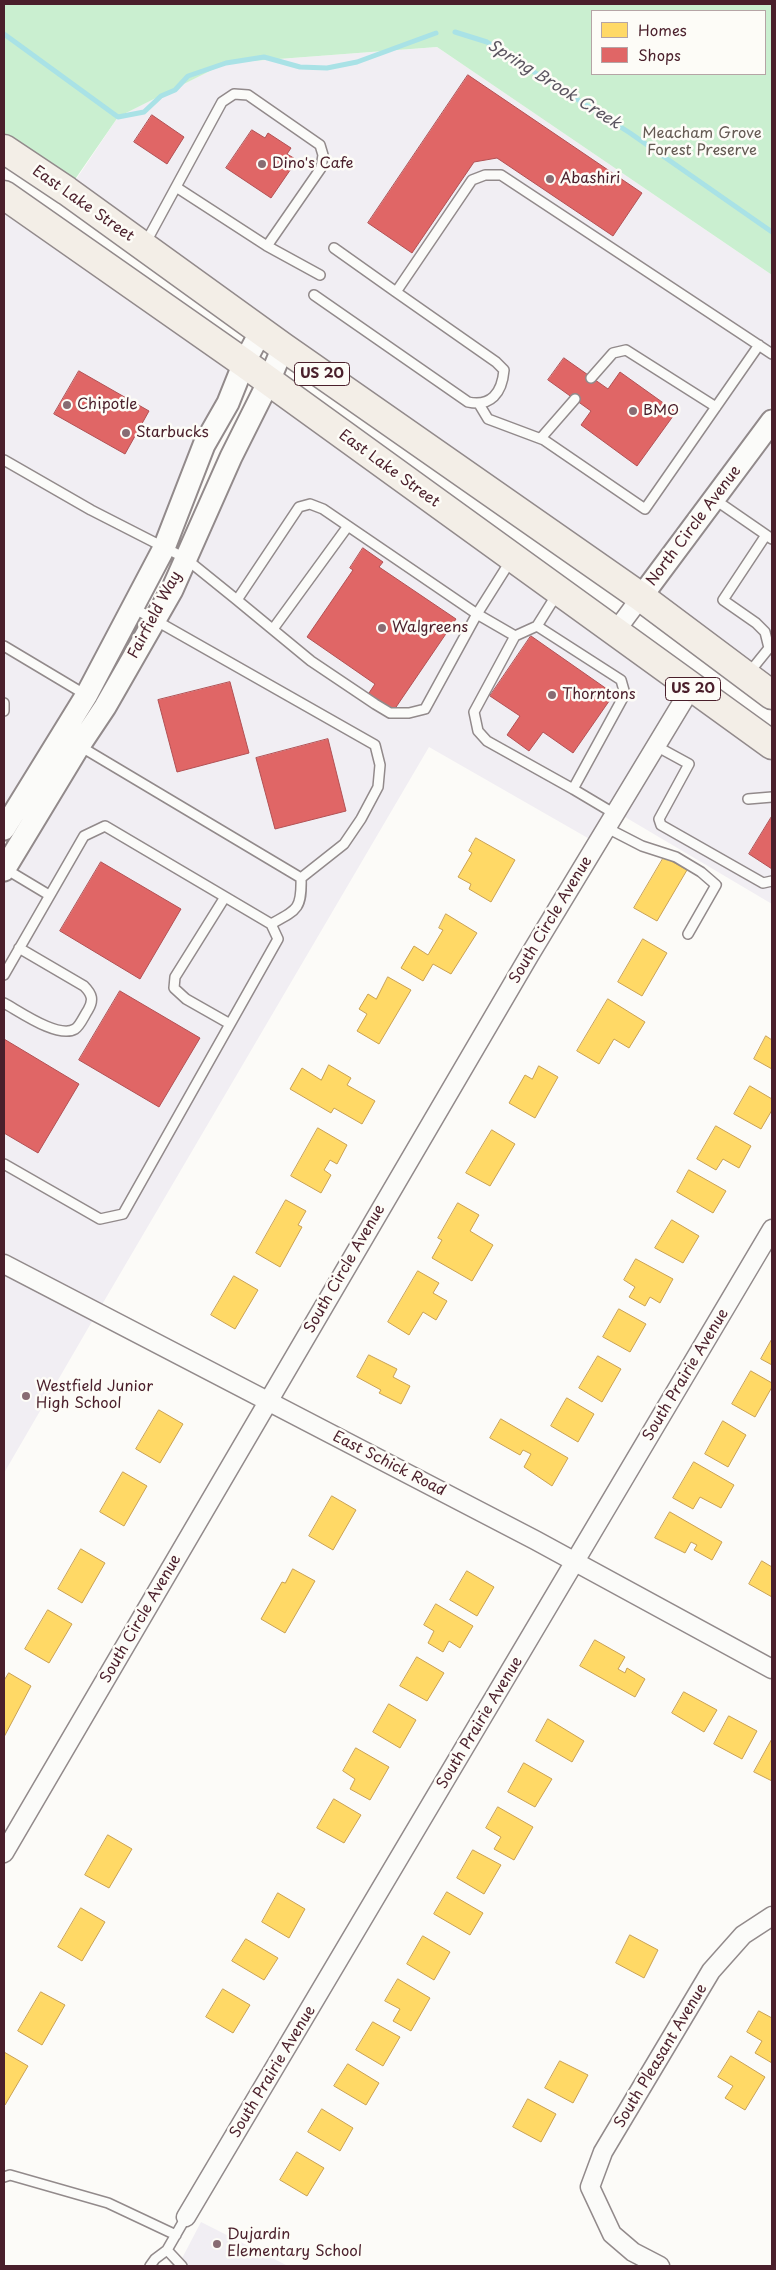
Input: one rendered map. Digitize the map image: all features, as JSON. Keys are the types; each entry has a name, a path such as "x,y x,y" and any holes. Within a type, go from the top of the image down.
{"main road":[{"name":"East Lake Street","path":"4,149 67,191 283,347 641,597 772,695"},
{"name":"East Lake Street","path":"4,196 244,363 772,745"}],"street":[{"name":"Fairfield Way","path":"96,701 132,607 164,548 204,445 228,403 244,363 261,331"},
{"name":"Fairfield Way","path":"4,829 71,739 154,620 172,590 184,558 269,381 283,347"},
{"name":"North Circle Avenue","path":"615,632 772,421"},
{"name":"South Circle Avenue","path":"4,1853 529,956 692,688"},
{"name":"Fairfield Way","path":"4,869 71,739"},
{"name":"South Prairie Avenue","path":"186,2217 772,1229"},
{"name":"East Schick Road","path":"4,1264 576,1562 772,1669"},
{"name":"South Pleasant Avenue","path":"660,2266 622,2245 612,2234 590,2187 603,2152 711,1971 743,1934 772,1916"}],"lane":[{"path":"144,246 222,102 234,94 248,95 320,145 323,155 321,168 267,246"},
{"path":"396,292 472,180 484,174 501,175 772,354"},
{"path":"176,187 267,246 320,275"},
{"path":"314,295 468,402 479,404 492,400 503,380 504,370 496,362 334,248"},
{"path":"479,404 488,419 541,438 645,509 759,345"},
{"path":"591,378 613,353 626,350 716,407"},
{"path":"541,438 575,399"},
{"path":"4,460 91,510 184,558 273,628 311,661 390,712 409,713 425,709 477,614 512,558"},
{"path":"714,499 769,537 724,600 765,632 771,648 746,676"},
{"path":"237,600 299,507 310,504 323,509 477,614 515,636"},
{"path":"273,628 348,526"},
{"path":"559,592 537,626 515,636 474,712 478,731 487,741 573,789 642,846 676,857 701,872 716,885 688,934"},
{"path":"132,607 375,745 380,765 378,787 365,811 344,844 301,878"},
{"path":"537,626 621,680 625,694 573,789"},
{"path":"4,646 96,701"},
{"path":"4,703 4,711"},
{"path":"71,739 301,878"},
{"path":"656,746 689,764 664,809 660,819 661,824 763,883 772,881"},
{"path":"748,799 772,797"},
{"path":"4,976 49,894 84,836 104,826 271,924 278,939 123,1214 100,1219 4,1164"},
{"path":"4,869 49,894"},
{"path":"271,924 293,912 302,898 301,878"},
{"path":"225,897 175,977 174,988 186,999 230,1024"},
{"path":"4,1003 45,1027 69,1031 77,1028 92,1003 90,992 84,986 19,948"},
{"path":"4,2177 10,2175 108,2203 176,2235"},
{"path":"150,2266 155,2259 167,2250 186,2217"},
{"path":"167,2250 182,2266"}],"shaded area":[{"path":"437,47 772,275 772,405 639,582 73,184 118,117 226,63"},
{"path":"4,203 237,365 161,539 83,687 4,819"},
{"path":"271,391 772,749 772,904 620,814 600,845 429,747 100,1308 4,1258 4,879"},
{"path":"772,431 772,685 650,596"},
{"name":"Westfield Junior High School","path":"4,1271 94,1318 4,1473"},
{"name":"Dujardin Elementary School","path":"201,2222 288,2266 178,2266"}],"green space":[{"name":"Meacham Grove Forest Preserve","path":"4,4 772,4 772,275 437,47 226,63 118,117 67,191 4,148"}],"building: Homes":[{"path":"476,838 515,860 491,902 469,889 471,884 458,877 472,853 469,851"},
{"path":"664,857 687,870 657,921 634,908"},
{"path":"446,914 477,933 451,974 433,964 423,981 401,968 414,946 428,955 443,930 439,928"},
{"path":"643,939 667,953 642,996 618,982"},
{"path":"388,977 411,990 379,1044 357,1031 367,1014 359,1009 368,994 376,999"},
{"path":"608,999 645,1022 629,1048 614,1039 599,1064 577,1051"},
{"path":"766,1036 772,1040 772,1069 754,1059"},
{"path":"329,1065 351,1078 347,1085 375,1101 362,1124 334,1108 331,1113 290,1089 302,1068 321,1080"},
{"path":"539,1066 558,1077 535,1118 509,1103 525,1075 532,1079"},
{"path":"750,1086 772,1099 772,1110 761,1129 734,1114"},
{"path":"716,1126 751,1146 739,1168 723,1159 716,1170 697,1159"},
{"path":"318,1128 347,1145 337,1164 330,1160 324,1170 331,1175 321,1193 291,1176"},
{"path":"492,1130 515,1144 490,1186 466,1173"},
{"path":"689,1170 726,1191 713,1213 677,1192"},
{"path":"286,1200 306,1211 298,1225 302,1227 280,1267 256,1253"},
{"path":"458,1203 479,1215 470,1231 493,1245 472,1281 432,1258 442,1240 438,1238"},
{"path":"672,1220 699,1236 683,1263 655,1248"},
{"path":"636,1259 673,1279 660,1303 650,1297 645,1306 629,1297 635,1287 624,1280"},
{"path":"418,1271 439,1283 433,1293 447,1301 436,1320 423,1312 409,1335 388,1322"},
{"path":"234,1276 258,1290 235,1329 211,1315"},
{"path":"619,1309 646,1324 630,1352 603,1337"},
{"path":"772,1339 772,1365 761,1359"},
{"path":"369,1355 397,1369 393,1377 410,1386 401,1404 379,1393 381,1390 357,1377"},
{"path":"598,1356 621,1369 602,1402 579,1388"},
{"path":"751,1371 772,1383 772,1387 755,1417 732,1404"},
{"path":"567,1398 594,1414 578,1442 551,1426"},
{"path":"159,1410 183,1424 160,1463 136,1449"},
{"path":"501,1419 568,1458 552,1486 524,1467 531,1454 523,1450 520,1455 490,1438"},
{"path":"723,1421 746,1435 728,1467 705,1454"},
{"path":"694,1462 734,1485 721,1508 700,1497 693,1509 673,1498"},
{"path":"123,1472 147,1486 124,1526 100,1512"},
{"path":"332,1496 356,1510 333,1550 309,1536"},
{"path":"670,1512 722,1542 712,1560 694,1550 697,1545 691,1542 685,1553 655,1538"},
{"path":"81,1549 105,1563 82,1603 58,1589"},
{"path":"762,1561 772,1567 772,1597 749,1584"},
{"path":"293,1569 315,1581 285,1633 261,1619 282,1582 285,1583"},
{"path":"467,1571 494,1587 477,1616 450,1600"},
{"path":"436,1604 473,1626 460,1648 449,1641 443,1652 428,1643 434,1631 424,1625"},
{"path":"48,1610 72,1624 49,1663 25,1649"},
{"path":"595,1640 625,1657 618,1669 625,1673 627,1668 645,1679 635,1697 580,1666"},
{"path":"417,1657 444,1673 427,1701 400,1686"},
{"path":"9,1673 31,1686 4,1737 4,1681"},
{"path":"684,1692 717,1710 704,1732 672,1713"},
{"path":"389,1704 416,1720 400,1748 373,1732"},
{"path":"729,1716 757,1731 742,1759 714,1744"},
{"path":"548,1719 584,1741 572,1762 536,1741"},
{"path":"772,1739 772,1781 754,1772"},
{"path":"356,1748 389,1767 370,1800 350,1789 355,1779 343,1771"},
{"path":"524,1763 552,1779 535,1807 508,1792"},
{"path":"334,1799 361,1815 344,1843 317,1828"},
{"path":"498,1807 533,1827 514,1860 494,1849 501,1837 486,1828"},
{"path":"108,1835 132,1849 109,1888 85,1875"},
{"path":"473,1850 501,1865 484,1894 457,1878"},
{"path":"447,1892 483,1913 470,1935 434,1914"},
{"path":"278,1893 305,1909 289,1938 262,1922"},
{"path":"81,1908 105,1922 82,1961 58,1947"},
{"path":"630,1935 658,1950 644,1978 616,1963"},
{"path":"423,1936 450,1952 434,1980 407,1964"},
{"path":"246,1939 278,1958 264,1980 232,1961"},
{"path":"398,1979 430,1998 411,2031 393,2021 400,2009 385,2001"},
{"path":"223,1989 250,2005 233,2033 206,2017"},
{"path":"41,1992 65,2005 42,2045 18,2031"},
{"path":"759,2011 772,2018 772,2063 755,2053 762,2041 747,2032"},
{"path":"373,2022 400,2037 383,2066 356,2050"},
{"path":"4,2052 28,2066 5,2105 4,2104"},
{"path":"731,2056 765,2077 745,2110 725,2098 733,2086 718,2077"},
{"path":"560,2061 588,2075 573,2103 545,2088"},
{"path":"348,2064 379,2083 366,2105 334,2086"},
{"path":"528,2099 556,2114 541,2142 513,2127"},
{"path":"322,2109 353,2128 340,2151 308,2132"},
{"path":"297,2152 324,2168 307,2196 280,2180"}],"building: Shops":[{"path":"468,75 642,193 613,236 497,158 474,162 412,253 368,223"},
{"path":"152,115 184,137 167,164 134,142"},
{"name":"Dino's Cafe","path":"252,130 265,138 268,133 291,148 287,154 297,160 271,198 226,168"},
{"name":"BMO","path":"564,358 608,389 620,372 676,412 637,466 581,425 591,411 548,380"},
{"path":"79,371 149,411 125,454 54,414"},
{"name":"Walgreens","path":"363,548 383,562 379,567 456,619 392,713 367,696 375,684 307,637 353,570 350,568"},
{"name":"Thorntons","path":"531,636 614,694 573,753 543,732 529,751 507,735 520,716 490,696"},
{"path":"230,682 249,753 177,772 158,700"},
{"path":"328,739 346,811 275,829 256,758"},
{"path":"772,816 772,869 749,854"},
{"path":"101,862 181,909 140,979 60,931"},
{"path":"120,991 200,1038 159,1107 79,1060"},
{"path":"4,1039 79,1084 38,1153 4,1133"}],"waterway":[{"name":"Spring Brook Creek","path":"455,32 487,42 630,133 772,232"},
{"name":"Spring Brook Creek","path":"4,34 118,117 144,112 161,96 175,90 188,76 226,63 264,57 300,67 327,68 357,62 436,33"}],"place":[{"name":"Dino's Cafe","path":"262,164"},
{"name":"Abashiri","path":"550,179"},
{"name":"Chipotle","path":"67,405"},
{"name":"BMO","path":"633,411"},
{"name":"Starbucks","path":"126,433"},
{"name":"Walgreens","path":"382,628"},
{"name":"Thorntons","path":"552,695"},
{"name":"Westfield Junior High School","path":"26,1396"},
{"name":"Dujardin Elementary School","path":"217,2244"}]}
